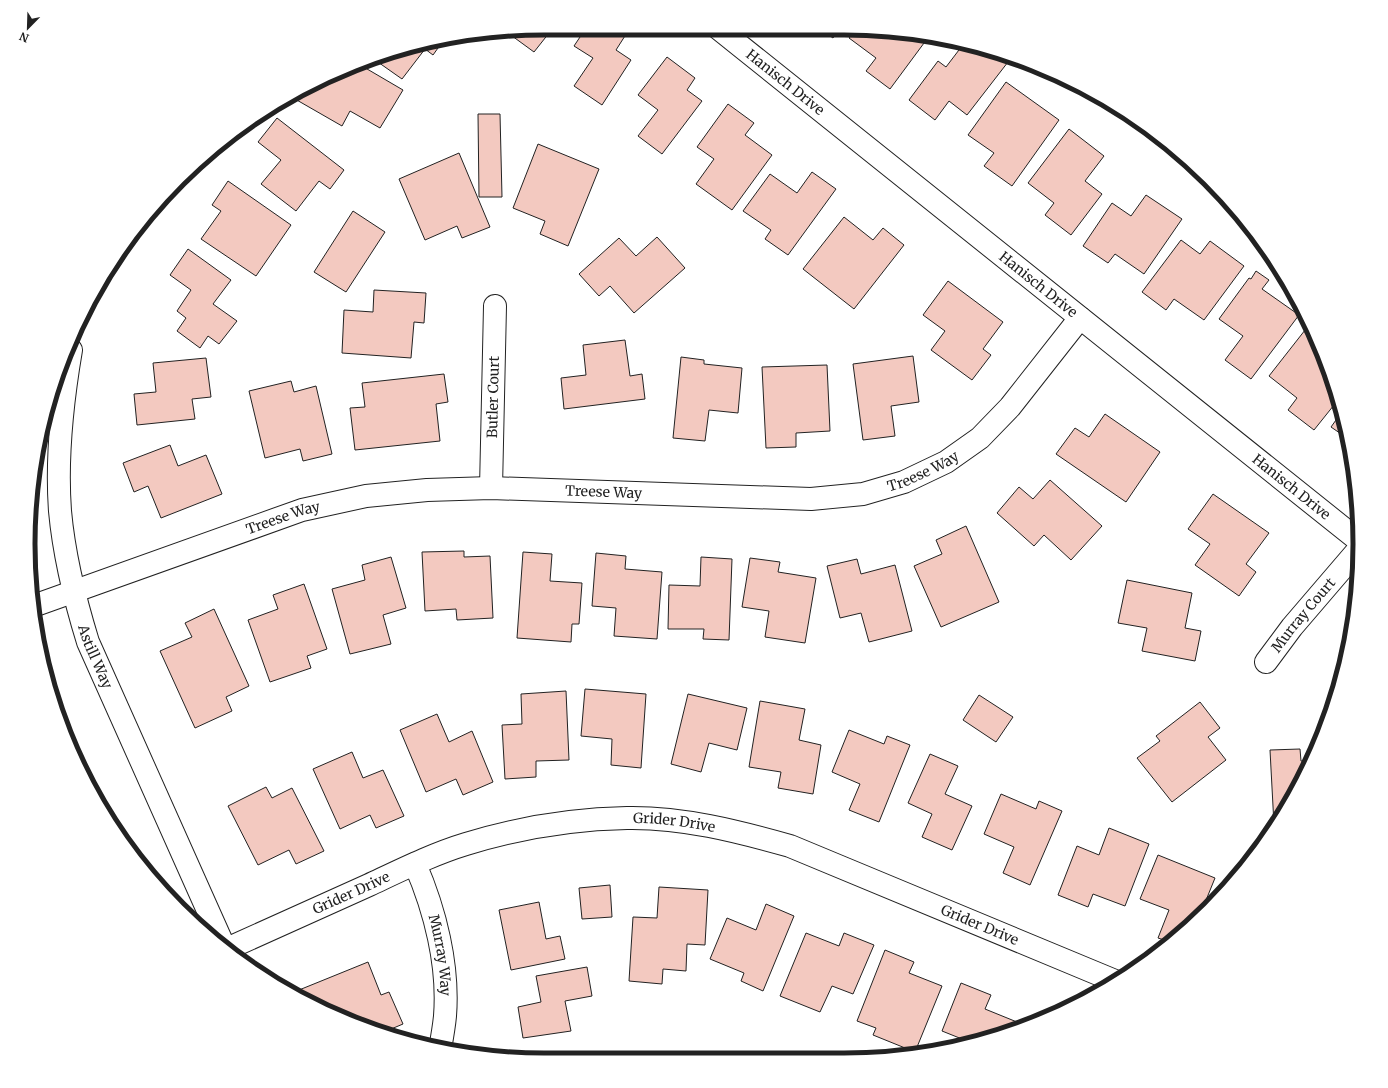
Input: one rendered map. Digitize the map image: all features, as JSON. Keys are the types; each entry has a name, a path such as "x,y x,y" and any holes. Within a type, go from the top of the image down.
{"street":[{"name":"Hanisch Drive","path":"726,35 1353,536"},
{"name":"Butler Court","path":"492,488 495,306"},
{"name":"Treese Way","path":"73,592 302,510 374,496 427,490 492,488 811,499 862,494 904,482 946,462 980,438 1010,406 1080,318"},
{"name":"Astill Way","path":"69,361 64,394 59,450 60,511 73,592 88,642 219,936"},
{"name":"Murray Court","path":"1266,662 1292,627 1353,556"},
{"path":"38,604 73,592"},
{"name":"Grider Drive","path":"232,946 416,864 466,844 521,830 572,821 628,818 682,822 737,832 790,846 1108,979"},
{"name":"Murray Way","path":"416,864 427,890 438,934 444,976 445,1015 441,1042"}],"building":[{"path":"547,35 534,52 512,36"},
{"path":"581,35 626,35 616,50 631,60 602,105 574,86 593,58 574,46"},
{"path":"851,35 877,36 925,42 890,89 866,71 876,58 849,38"},
{"path":"439,46 433,55 425,49"},
{"path":"425,49 402,79 379,63"},
{"path":"960,49 1008,62 967,115 949,101 935,120 909,100 938,61 946,67"},
{"path":"667,57 695,78 687,90 702,101 662,154 638,136 658,110 638,95"},
{"path":"365,68 403,90 380,128 350,111 342,126 296,99 319,87"},
{"path":"1006,82 1059,120 1012,186 984,166 994,153 968,135"},
{"path":"728,104 754,123 745,135 772,155 732,210 696,184 714,159 697,147"},
{"path":"478,114 500,114 502,197 479,197"},
{"path":"277,118 344,170 330,189 319,181 296,211 261,184 281,160 258,142"},
{"path":"1069,129 1104,156 1085,181 1102,194 1071,235 1045,215 1054,203 1028,183"},
{"path":"538,144 599,169 568,246 540,234 545,221 513,208"},
{"path":"459,153 490,227 462,238 457,226 425,240 399,179"},
{"path":"812,172 836,189 788,255 765,239 771,230 743,211 770,174 797,193"},
{"path":"228,181 291,225 256,276 201,239 221,211 212,205"},
{"path":"1146,195 1182,219 1144,274 1115,254 1108,263 1083,246 1112,203 1131,216"},
{"path":"353,211 385,232 346,292 314,272"},
{"path":"844,217 873,240 883,228 904,245 854,309 803,269"},
{"path":"657,237 685,268 634,313 610,286 599,296 579,274 619,238 636,256"},
{"path":"1181,240 1200,254 1210,241 1244,266 1204,320 1174,299 1166,310 1142,292"},
{"path":"188,249 231,280 213,304 237,321 219,344 208,336 200,348 177,331 186,318 177,311 191,290 170,275"},
{"path":"1256,271 1269,280 1262,289 1299,315 1251,379 1225,360 1243,336 1219,319 1249,278 1251,279"},
{"path":"948,281 1003,322 983,349 991,355 972,380 931,350 945,331 923,315"},
{"path":"374,290 426,293 424,323 414,322 411,358 342,353 344,310 373,312"},
{"path":"1306,329 1326,380 1334,405 1314,430 1288,410 1297,398 1269,376"},
{"path":"625,340 630,376 642,374 645,399 564,409 561,378 586,375 583,345"},
{"path":"913,356 919,402 891,406 895,436 863,440 853,364"},
{"path":"681,357 704,360 704,364 742,368 738,413 709,410 705,441 673,438"},
{"path":"206,358 211,397 192,399 195,419 137,425 134,394 156,392 153,363"},
{"path":"827,365 830,431 796,433 796,447 766,448 762,367"},
{"path":"444,374 448,402 436,404 440,441 355,450 350,408 365,407 362,383"},
{"path":"291,381 294,392 316,386 332,454 303,461 300,449 265,458 249,391"},
{"path":"1105,414 1160,452 1126,502 1056,454 1075,428 1089,437"},
{"path":"1337,418 1341,434 1331,427"},
{"path":"170,445 178,466 206,455 222,494 161,518 148,486 134,492 123,463"},
{"path":"1050,480 1102,526 1071,560 1044,535 1034,546 997,513 1019,487 1033,499"},
{"path":"1213,494 1269,533 1246,564 1256,572 1239,596 1195,565 1210,544 1188,529"},
{"path":"966,526 999,602 941,627 914,566 942,554 936,540"},
{"path":"464,551 464,557 490,556 493,618 457,620 456,609 425,611 422,552"},
{"path":"523,552 552,554 550,581 582,583 579,624 572,624 571,642 517,638"},
{"path":"596,553 626,556 625,569 662,572 657,639 614,636 616,608 592,606"},
{"path":"391,557 406,608 383,615 391,644 350,654 332,589 365,580 362,565"},
{"path":"701,557 732,559 729,640 703,639 704,629 668,629 669,585 700,586"},
{"path":"750,558 780,562 778,572 816,578 805,643 765,637 769,611 742,607"},
{"path":"857,559 861,574 895,565 912,631 869,642 861,613 840,618 827,566"},
{"path":"1127,580 1192,593 1185,628 1201,631 1195,661 1142,651 1147,628 1118,623"},
{"path":"304,584 327,649 307,656 311,668 270,682 248,620 278,609 273,595"},
{"path":"214,609 249,686 226,697 232,711 195,728 160,651 192,637 185,623"},
{"path":"585,689 646,694 641,768 611,765 612,739 581,736"},
{"path":"566,691 569,760 536,761 536,777 505,779 502,725 522,724 521,694"},
{"path":"688,694 747,708 737,750 709,743 701,772 671,764"},
{"path":"979,695 1013,717 996,742 963,720"},
{"path":"760,701 805,709 799,740 821,745 813,794 778,788 781,772 749,767"},
{"path":"1200,702 1220,728 1208,737 1226,760 1172,802 1137,758 1160,741 1156,736"},
{"path":"437,714 449,742 472,731 493,782 463,795 456,779 426,792 400,730"},
{"path":"849,730 884,744 887,736 910,745 879,822 849,810 860,784 832,772"},
{"path":"1300,749 1301,761 1304,761 1274,816 1270,750"},
{"path":"352,752 363,778 383,770 404,816 376,828 370,815 340,829 313,769"},
{"path":"930,754 958,766 945,794 972,806 952,850 922,837 932,814 908,803"},
{"path":"266,787 272,798 292,788 324,851 296,864 289,850 258,865 228,806"},
{"path":"1001,794 1036,809 1039,801 1062,811 1030,885 1003,873 1014,847 984,834"},
{"path":"1109,828 1149,844 1125,906 1093,894 1088,907 1058,895 1077,846 1099,855"},
{"path":"1158,855 1215,878 1205,903 1164,940 1158,938 1169,910 1140,899"},
{"path":"610,885 612,917 582,919 579,888"},
{"path":"659,887 708,890 705,945 687,944 686,971 663,969 662,984 629,981 633,917 657,918"},
{"path":"539,902 546,939 560,936 565,959 511,970 499,910"},
{"path":"766,904 794,916 763,991 741,981 744,973 710,959 727,918 756,930"},
{"path":"806,933 839,946 844,933 874,945 853,994 832,986 820,1012 780,996"},
{"path":"885,950 914,962 909,973 942,986 917,1048 908,1049 873,1035 876,1028 857,1021"},
{"path":"368,962 381,995 389,992 403,1024 390,1029 380,1026 319,1001 299,990"},
{"path":"587,967 592,996 565,1001 571,1031 523,1038 518,1007 541,1002 536,976"},
{"path":"961,983 991,995 985,1009 1017,1022 976,1036 962,1039 942,1031"}]}
